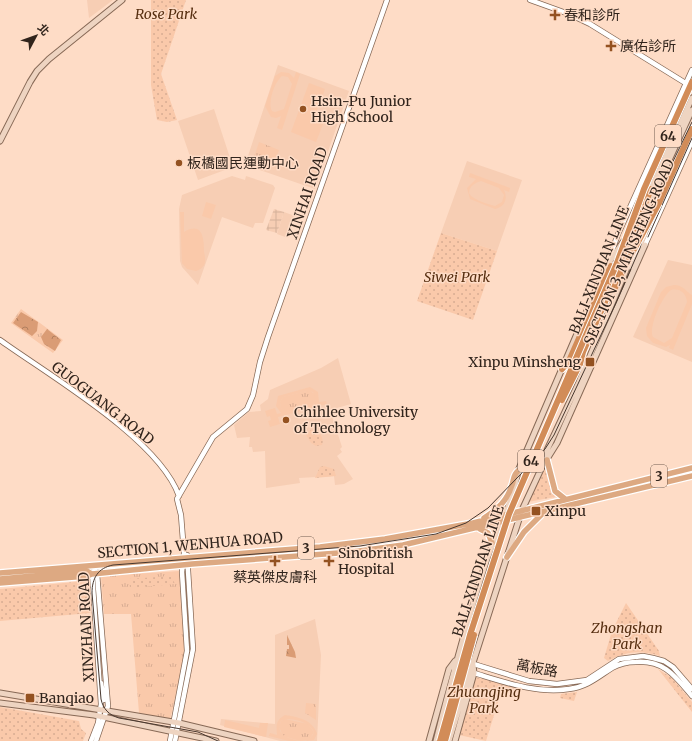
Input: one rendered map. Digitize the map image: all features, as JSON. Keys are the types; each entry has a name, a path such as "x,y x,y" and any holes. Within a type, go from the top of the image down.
{"highway":[{"name":"BALI-XINDIAN LINE","path":"445,741 484,602 510,521 577,363 617,263 644,189 689,83"},
{"name":"BALI-XINDIAN LINE","path":"440,741 472,628 509,514 577,363 624,268 652,217 692,129"},
{"path":"562,369 569,361 591,313 635,204 644,189"},
{"path":"577,363 620,266 651,189"},
{"path":"620,266 651,200"}],"main road":[{"path":"0,141 30,82 40,68 56,52 122,0"},
{"path":"659,177 692,98"},
{"path":"659,177 692,110"},
{"name":"SECTION 3, MINSHENG ROAD","path":"436,741 460,643 492,543 515,487 518,471 562,369 564,361 606,267 626,238 651,189 659,177"},
{"name":"SECTION 3, MINSHENG ROAD","path":"547,460 547,450 568,402 579,382 624,276 640,248 646,232 651,200 659,177"},
{"name":"SECTION 3, MINSHENG ROAD","path":"472,673 473,664 522,510 542,466 557,443 645,246"},
{"path":"606,317 606,333"},
{"path":"558,378 574,384 568,402"},
{"path":"547,460 554,491 565,499"},
{"name":"3","path":"522,510 692,468"},
{"path":"479,521 499,509 512,486 514,474 518,471"},
{"name":"3","path":"519,518 692,476"},
{"name":"SECTION 1, WENHUA ROAD","path":"0,573 352,543 407,535 479,521 522,510"},
{"path":"507,557 524,532 544,512"},
{"name":"SECTION 1, WENHUA ROAD","path":"0,579 87,571 95,574 369,550 418,543 519,518"},
{"path":"478,529 488,533 492,543"},
{"name":"3","path":"0,583 87,576 95,574"},
{"path":"460,643 462,650 466,654 480,642"},
{"path":"429,741 449,669 457,658"},
{"path":"449,741 472,673"},
{"path":"455,741 472,673"},
{"path":"0,693 177,722 254,741"},
{"path":"0,703 62,709 216,741"}],"street":[{"name":"XINHAI ROAD","path":"179,495 213,437 247,409 254,395 260,362 268,337 387,0"},
{"path":"530,0 569,14 590,24 689,83 692,87"},
{"name":"SECTION 3, MINSHENG ROAD","path":"606,267 618,234 689,83 692,70"},
{"path":"659,214 660,207 692,134"},
{"name":"SECTION 3, MINSHENG ROAD","path":"645,246 692,141"},
{"name":"GUOGUANG ROAD","path":"0,340 98,409 138,441 163,468 179,495 183,516 185,565 182,572 187,651 175,732"},
{"name":"XINZHAN ROAD","path":"93,565 95,574 104,710 96,741"},
{"name":"XINZHAN ROAD","path":"95,574 100,680 104,710"},
{"name":"萬板路","path":"457,658 529,681 557,684 587,680 619,659 653,658 664,661 673,667 692,689"},
{"name":"萬板路","path":"472,673 532,688 561,690 582,687 596,680 618,665 632,662 650,662 664,667 675,676 692,696"},
{"name":"XINZHAN ROAD","path":"91,741 102,717"},
{"path":"170,741 175,732"},
{"path":"175,732 175,741"}],"shaded area":[{"path":"87,0 113,0 89,18"},
{"name":"Hsin-Pu Junior High School","path":"278,65 349,91 315,189 245,165"},
{"path":"214,109 233,167 198,180 178,121"},
{"path":"467,161 522,180 497,251 441,233"},
{"path":"232,176 245,180 246,176 273,185 275,188 263,223 255,223 253,228 222,217 198,285 182,267 180,261 179,209 182,195"},
{"path":"274,209 284,212 277,233 266,230"},
{"path":"284,212 295,216 288,238 277,234"},
{"path":"668,260 692,265 692,362 633,337"},
{"name":"Chihlee University of Technology","path":"338,358 351,404 330,410 342,447 340,449 342,452 337,456 353,479 344,484 335,485 334,476 299,478 300,483 266,488 265,451 253,452 252,447 249,447 250,437 237,438 234,425 249,412 261,411 260,405 268,399 270,390 321,368"},
{"path":"315,619 321,655 317,741 280,741 220,725 221,719 275,724 275,635"}],"green space":[{"name":"Rose Park","path":"151,0 186,0 161,74 177,120 167,122 157,120 151,85"},
{"path":"281,72 289,73 294,78 296,72 300,74 282,130 277,128 281,116 276,118 271,117 265,106 275,76","holes":["282,76 288,77 292,84 284,109 275,112 272,111 270,103 274,87"]},
{"path":"309,83 325,89 315,115 325,119 316,142 291,132"},
{"path":"259,142 279,150 273,167 253,160"},
{"path":"470,173 510,188 509,192 504,190 506,196 505,202 495,209 470,199 467,188 476,179 469,177","holes":["481,181 499,188 504,195 502,202 495,206 484,203 471,196 469,193 470,188"]},
{"path":"206,202 216,205 211,219 202,216"},
{"path":"180,212 184,212 184,232 190,229 199,230 203,237 205,262 202,268 196,271 187,269 182,263"},
{"name":"Siwei Park","path":"441,233 497,251 473,320 417,301"},
{"path":"677,285 692,295 692,304 673,350 669,348 670,345 666,347 653,343 647,336 646,328 661,292 666,287","holes":["674,290 682,292 687,302 672,338 664,343 653,337 652,327 660,305 667,293"]},
{"path":"21,309 63,340 53,353 11,323"},
{"path":"21,312 38,322 37,331 32,336 13,323"},
{"path":"47,329 61,340 55,351 44,344 41,337"},
{"path":"310,387 318,392 319,402 326,401 327,404 278,417 280,424 270,427 268,421 271,420 270,416 267,417 265,411 275,408 277,414 281,413 276,406 278,396","holes":["307,391 313,392 316,400 313,404 287,411 281,408 280,402 283,397"]},
{"path":"307,391 315,394 316,400 313,404 287,412 281,408 280,402 283,397"},
{"path":"311,430 320,434 323,439 322,445 316,446 311,443 306,435"},
{"path":"547,460 555,497 528,502"},
{"path":"324,466 334,469 336,476 315,478 320,467"},
{"path":"179,571 186,650 170,720 139,713 131,614 104,614 101,576"},
{"path":"171,576 175,584 130,588 129,579"},
{"path":"85,581 88,583 92,610 90,613 0,621 0,589"},
{"name":"Zhongshan Park","path":"626,603 659,651 660,656 634,652 621,655 608,661 604,658 612,631"},
{"path":"287,635 295,652 296,658 286,656 287,649 289,649 289,645 287,645"},
{"path":"658,669 672,678 692,702 692,712"},
{"name":"Zhuangjing Park","path":"476,677 515,688 499,699 486,741 459,735"},
{"path":"577,692 574,701 560,698 561,694"},
{"path":"306,703 316,704 316,720 305,713"},
{"path":"0,707 79,721 81,729 86,733 83,741 0,741"},
{"path":"285,715 300,718 309,722 317,734 314,740 306,741 314,732 312,728 299,721 289,719 281,721 281,733 284,736 300,741 289,741 269,736 270,733 277,735 277,723"},
{"path":"285,719 308,724 314,732 309,740 300,741 283,736 279,727 281,721"},
{"path":"225,720 259,728 260,723 268,723 266,737 224,727"}],"railway":[{"path":"218,741 198,732 119,718 112,715 105,709 101,699 92,593 93,583 97,574 108,566 113,565 360,546 436,534 466,523 488,508 545,449 554,435 616,303 640,248 652,205 692,122"},
{"path":"648,237 692,138"}],"place":[{"name":"春和診所","path":"555,15"},
{"name":"廣佑診所","path":"611,46"},
{"name":"Hsin-Pu Junior High School","path":"303,109"},
{"name":"板橋國民運動中心","path":"179,163"},
{"name":"Xinpu Minsheng","path":"590,362"},
{"name":"Chihlee University of Technology","path":"286,420"},
{"name":"Xinpu","path":"536,511"},
{"name":"蔡英傑皮膚科","path":"275,561"},
{"name":"Sinobritish Hospital","path":"329,561"},
{"name":"Banqiao","path":"30,698"}]}
